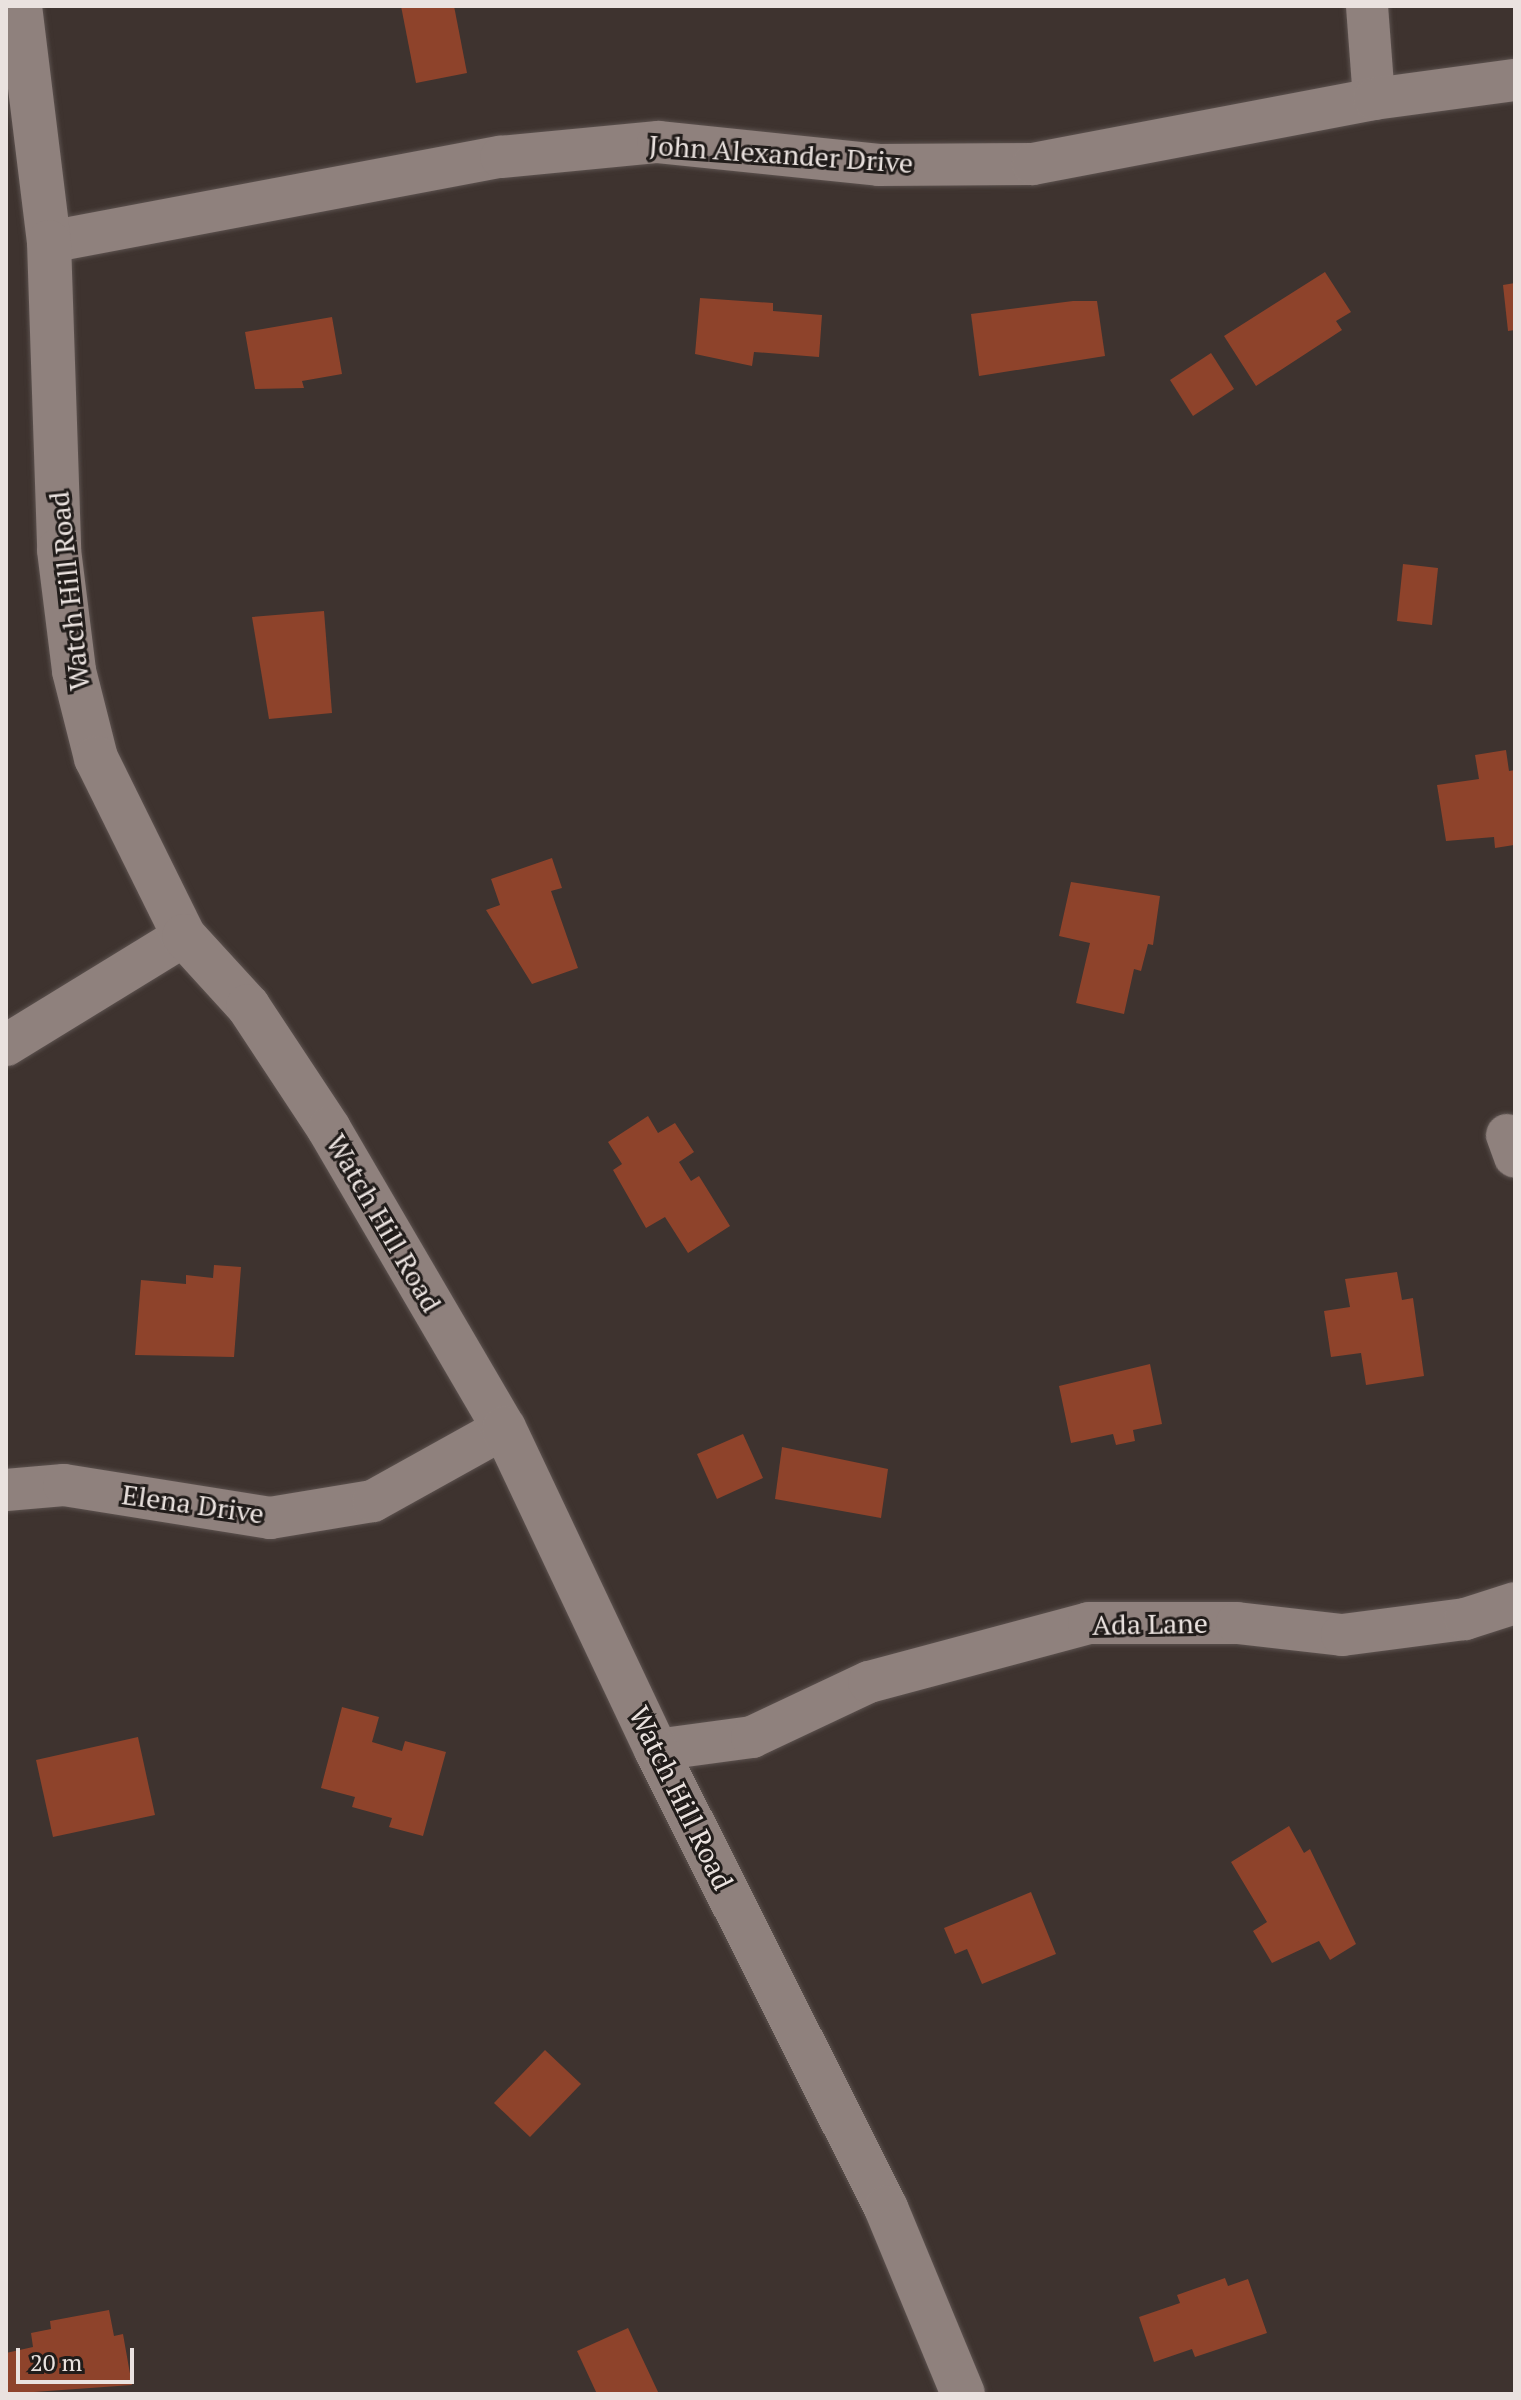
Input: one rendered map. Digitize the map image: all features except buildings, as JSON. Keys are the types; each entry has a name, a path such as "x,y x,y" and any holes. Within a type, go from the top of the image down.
{"street":[{"name":"Watch Hill Road","path":"20,6 49,242 59,550 74,671 96,758 184,936 248,1006 329,1129 504,1428 656,1750 886,2208 963,2394"},
{"path":"1367,6 1374,99"},
{"name":"John Alexander Drive","path":"49,242 501,157 658,142 879,165 1033,164 1374,99 1515,80"},
{"path":"6,1045 184,936"},
{"name":"Elena Drive","path":"6,1490 64,1485 270,1518 373,1501 504,1428"},
{"name":"Ada Lane","path":"656,1750 752,1737 869,1682 1089,1623 1237,1623 1342,1635 1465,1619 1515,1603"}]}
